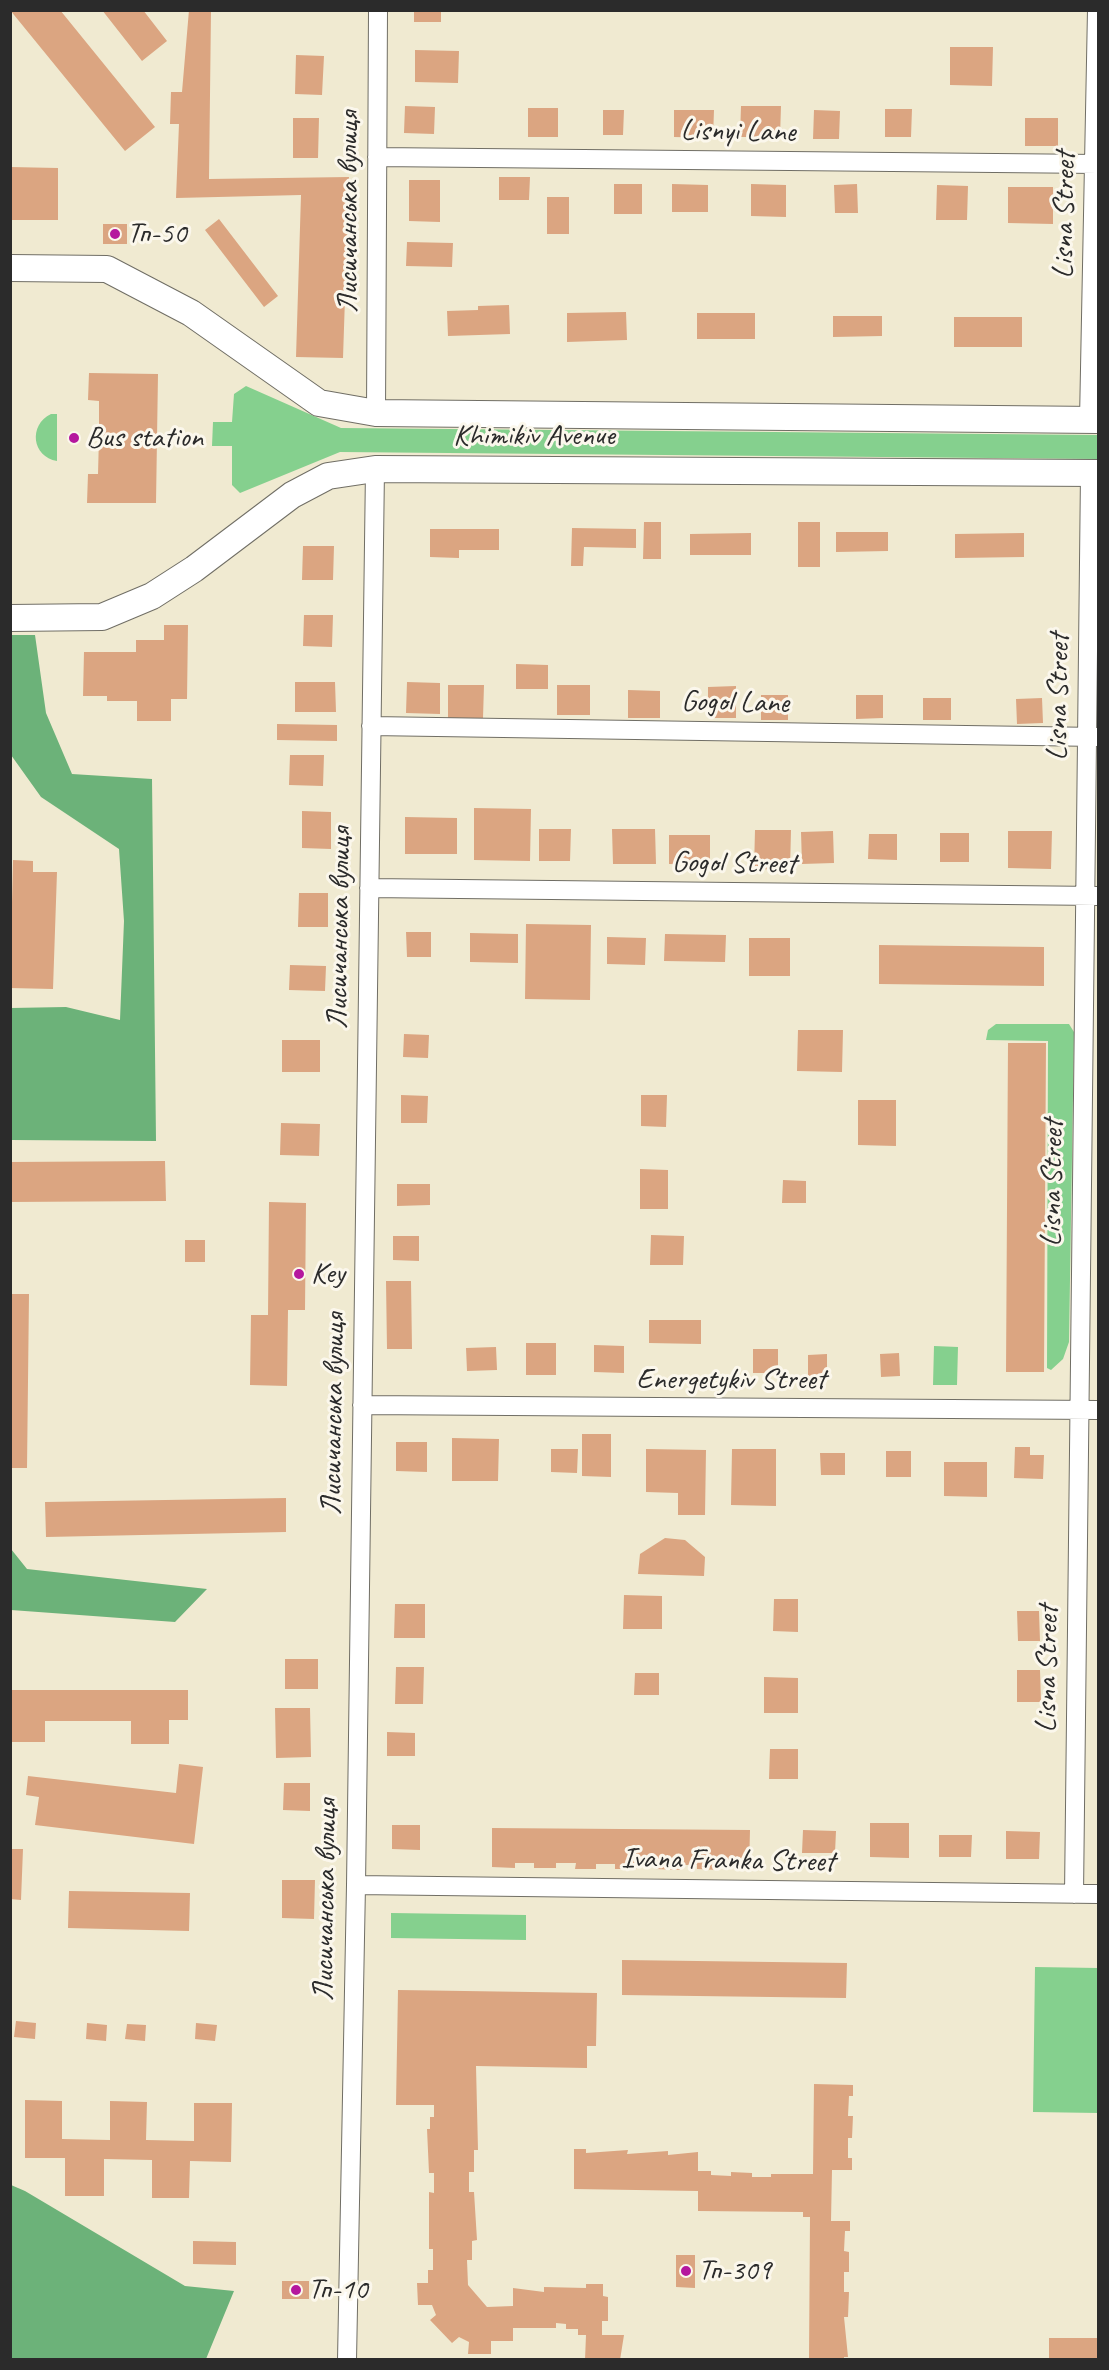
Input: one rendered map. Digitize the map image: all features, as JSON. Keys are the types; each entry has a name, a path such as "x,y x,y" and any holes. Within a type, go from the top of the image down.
{"main road":[{"name":"Khimikiv Avenue","path":"10,267 107,269 191,314 319,403 376,413 1094,420"},
{"name":"Khimikiv Avenue","path":"10,618 102,617 142,600 194,569 291,495 328,476 375,469 1094,473"}],"street":[{"name":"Лисичанська вулиця","path":"376,413 378,10"},
{"name":"Lisna Street","path":"1094,420 1097,10"},
{"name":"Lisnyi Lane","path":"377,157 1096,164"},
{"name":"Лисичанська вулиця","path":"346,2360 356,1885 375,469"},
{"name":"Lisna Street","path":"1074,1894 1079,1410 1092,896 1094,473"},
{"name":"Gogol Lane","path":"371,726 1093,737"},
{"name":"Gogol Street","path":"369,888 1092,896"},
{"name":"Energetykiv Street","path":"363,1405 1098,1410"},
{"name":"Ivana Franka Street","path":"356,1885 1098,1894"}],"green space":[{"path":"246,386 341,428 1098,435 1098,459 340,452 240,493 232,485 232,446 212,446 213,422 232,422 234,394"},
{"path":"51,414 57,414 57,461 42,454 36,440 39,425"},
{"path":"11,635 35,635 46,713 72,774 152,779 156,1141 11,1140 11,1008 66,1007 120,1020 124,921 119,849 41,797 11,755"},
{"path":"996,1024 1069,1024 1074,1032 1069,1342 1063,1359 1051,1370 1047,1368 1048,1041 986,1040 988,1030"},
{"path":"934,1346 958,1347 957,1385 933,1385"},
{"path":"11,1549 27,1569 207,1589 175,1622 11,1610"},
{"path":"391,1913 526,1915 526,1940 391,1938"},
{"path":"1035,1967 1098,1968 1098,2113 1033,2112"},
{"path":"11,2185 25,2191 185,2286 234,2291 206,2359 11,2359"}],"building":[{"path":"10,10 60,10 155,127 125,151"},
{"path":"102,10 143,10 167,41 142,61"},
{"path":"189,10 211,10 209,179 349,177 343,358 296,357 301,195 176,198 179,124 170,124 171,92 182,92"},
{"path":"414,10 441,10 441,22 414,22"},
{"path":"950,47 993,47 992,86 950,85"},
{"path":"415,50 459,51 458,83 415,82"},
{"path":"296,55 324,56 322,95 295,94"},
{"path":"405,106 435,107 434,134 404,133"},
{"path":"741,106 781,106 780,137 740,137"},
{"path":"528,108 558,108 558,137 528,137"},
{"path":"885,109 912,109 911,137 885,137"},
{"path":"603,110 624,110 623,135 603,135"},
{"path":"674,110 714,110 713,138 674,137"},
{"path":"814,110 840,111 839,139 813,139"},
{"path":"293,118 319,118 318,158 293,158"},
{"path":"1025,118 1058,118 1058,146 1025,146"},
{"path":"10,167 58,168 58,220 10,220"},
{"path":"499,177 530,177 529,200 499,200"},
{"path":"409,180 440,180 440,222 409,221"},
{"path":"614,184 642,184 642,214 614,214"},
{"path":"672,184 708,185 708,212 672,212"},
{"path":"751,184 786,185 786,217 751,216"},
{"path":"857,184 858,213 835,213 834,185"},
{"path":"937,185 968,186 967,220 936,220"},
{"path":"1008,187 1053,187 1053,224 1008,223"},
{"path":"547,197 569,197 569,234 547,234"},
{"path":"219,219 278,296 264,307 205,230"},
{"name":"Тп-50","path":"103,224 127,224 127,244 103,244"},
{"path":"407,242 453,243 452,267 406,266"},
{"path":"509,305 510,334 448,336 447,311 478,310 478,306"},
{"path":"626,312 627,340 567,342 567,313"},
{"path":"697,313 755,313 755,339 697,339"},
{"path":"833,316 882,316 882,336 833,337"},
{"path":"954,317 1022,317 1022,347 954,347"},
{"path":"89,373 158,374 156,503 87,503 88,474 98,474 99,437 99,401 88,400"},
{"path":"644,522 661,522 661,559 643,559"},
{"path":"798,522 820,522 820,567 798,567"},
{"path":"572,528 636,529 636,548 584,547 583,566 571,566"},
{"path":"430,529 499,529 499,550 459,550 459,558 430,557"},
{"path":"836,532 888,532 888,551 836,552"},
{"path":"751,533 751,555 690,555 690,534"},
{"path":"1024,533 1024,557 955,558 955,534"},
{"path":"303,546 334,546 333,580 302,580"},
{"path":"304,615 333,615 332,647 303,646"},
{"path":"164,625 188,625 187,699 171,699 171,721 137,721 137,701 107,701 107,696 83,696 84,652 136,652 136,640 164,640"},
{"path":"516,664 548,665 548,689 516,689"},
{"path":"295,682 335,682 336,712 295,712"},
{"path":"407,682 440,683 440,714 406,713"},
{"path":"448,685 484,685 483,718 448,718"},
{"path":"557,685 590,685 590,715 557,715"},
{"path":"736,686 736,718 708,718 708,687"},
{"path":"628,690 660,691 660,718 628,718"},
{"path":"761,695 788,695 788,720 761,720"},
{"path":"856,695 883,695 883,718 856,719"},
{"path":"923,698 951,698 951,720 923,720"},
{"path":"1042,698 1043,723 1017,724 1016,699"},
{"path":"277,724 337,725 337,741 277,740"},
{"path":"290,755 324,755 323,786 289,785"},
{"path":"474,808 531,809 530,861 474,860"},
{"path":"302,811 331,812 331,849 302,848"},
{"path":"405,817 457,818 457,854 405,854"},
{"path":"539,829 571,829 570,861 539,861"},
{"path":"612,829 655,829 656,864 613,864"},
{"path":"755,830 791,830 790,870 754,869"},
{"path":"833,831 834,863 802,864 801,832"},
{"path":"1008,831 1052,831 1051,869 1008,868"},
{"path":"940,833 969,833 969,862 940,862"},
{"path":"869,834 897,834 897,860 868,859"},
{"path":"669,835 710,835 710,865 669,864"},
{"path":"13,860 33,861 33,872 57,872 53,989 10,988"},
{"path":"299,893 328,893 328,927 298,927"},
{"path":"526,924 591,925 590,1000 525,999"},
{"path":"406,932 431,932 431,957 407,957"},
{"path":"470,933 518,934 518,963 470,962"},
{"path":"665,934 726,935 725,962 664,961"},
{"path":"607,937 646,938 645,965 607,964"},
{"path":"749,938 790,938 790,976 749,976"},
{"path":"879,945 1044,947 1044,986 879,984"},
{"path":"290,965 326,966 325,991 289,990"},
{"path":"798,1030 843,1030 842,1072 797,1071"},
{"path":"404,1034 429,1035 428,1058 403,1057"},
{"path":"282,1040 320,1040 320,1072 282,1072"},
{"path":"1008,1043 1046,1043 1044,1372 1006,1372"},
{"path":"401,1095 428,1096 427,1123 401,1123"},
{"path":"641,1095 667,1095 666,1127 641,1126"},
{"path":"858,1100 896,1100 896,1146 858,1145"},
{"path":"281,1123 320,1124 319,1156 280,1155"},
{"path":"165,1161 166,1201 10,1202 10,1162"},
{"path":"640,1169 668,1170 668,1209 640,1209"},
{"path":"783,1180 806,1181 806,1203 782,1203"},
{"path":"397,1184 430,1184 430,1205 397,1206"},
{"path":"269,1202 306,1203 305,1310 288,1310 287,1386 250,1385 251,1315 268,1315"},
{"path":"651,1235 684,1236 683,1265 650,1265"},
{"path":"393,1236 419,1236 419,1261 393,1260"},
{"path":"185,1240 205,1240 205,1262 185,1262"},
{"path":"386,1281 411,1281 412,1349 387,1349"},
{"path":"10,1294 29,1294 27,1468 10,1468"},
{"path":"649,1320 701,1320 701,1344 649,1343"},
{"path":"526,1343 556,1343 556,1375 526,1375"},
{"path":"594,1345 624,1346 624,1373 594,1372"},
{"path":"496,1347 497,1370 467,1371 466,1348"},
{"path":"753,1349 778,1349 778,1373 753,1373"},
{"path":"899,1353 900,1376 881,1377 880,1354"},
{"path":"827,1354 827,1375 808,1376 808,1355"},
{"path":"582,1434 611,1434 611,1477 582,1476"},
{"path":"452,1438 499,1439 498,1481 452,1481"},
{"path":"396,1442 427,1442 427,1472 396,1471"},
{"path":"1015,1447 1030,1447 1030,1455 1044,1455 1043,1479 1014,1478"},
{"path":"551,1449 578,1449 577,1473 551,1472"},
{"path":"646,1449 706,1450 705,1515 678,1515 678,1493 646,1492"},
{"path":"732,1449 776,1449 776,1506 731,1505"},
{"path":"886,1451 911,1451 911,1477 886,1477"},
{"path":"820,1453 845,1453 845,1475 821,1475"},
{"path":"944,1462 987,1462 987,1497 944,1496"},
{"path":"286,1498 286,1532 46,1537 45,1502"},
{"path":"665,1538 685,1540 705,1557 704,1576 638,1574 640,1554"},
{"path":"624,1595 662,1596 662,1629 623,1629"},
{"path":"774,1599 798,1599 798,1632 773,1631"},
{"path":"395,1604 425,1604 425,1638 394,1638"},
{"path":"1017,1611 1039,1611 1040,1641 1018,1641"},
{"path":"285,1659 318,1659 318,1689 285,1689"},
{"path":"396,1667 424,1667 423,1704 395,1704"},
{"path":"1017,1670 1040,1670 1041,1702 1017,1702"},
{"path":"635,1673 659,1673 659,1695 634,1695"},
{"path":"764,1677 798,1678 798,1713 764,1713"},
{"path":"10,1690 188,1690 188,1720 169,1720 169,1744 131,1744 131,1721 45,1721 45,1742 10,1742"},
{"path":"275,1708 310,1708 311,1757 276,1758"},
{"path":"387,1732 415,1733 415,1756 387,1756"},
{"path":"770,1749 798,1749 798,1779 769,1779"},
{"path":"179,1764 203,1767 194,1844 35,1825 39,1797 26,1795 28,1776 176,1793"},
{"path":"284,1783 310,1783 310,1811 283,1810"},
{"path":"870,1823 909,1823 909,1858 870,1857"},
{"path":"392,1825 420,1825 420,1850 392,1849"},
{"path":"492,1828 750,1830 749,1870 739,1870 739,1865 720,1865 719,1870 697,1869 697,1865 680,1865 680,1870 655,1869 655,1864 637,1864 637,1869 615,1869 615,1864 596,1864 596,1869 575,1869 576,1863 556,1863 556,1868 534,1868 534,1863 515,1863 515,1868 492,1867"},
{"path":"803,1830 836,1831 835,1853 802,1853"},
{"path":"1006,1831 1040,1832 1039,1859 1006,1859"},
{"path":"939,1835 972,1835 971,1857 939,1857"},
{"path":"10,1849 23,1849 21,1900 10,1899"},
{"path":"282,1880 315,1880 314,1919 282,1918"},
{"path":"69,1891 190,1893 189,1931 68,1928"},
{"path":"622,1960 847,1963 846,1998 622,1995"},
{"path":"398,1990 597,1993 596,2046 587,2046 587,2068 476,2066 478,2150 474,2150 474,2172 469,2172 469,2192 474,2192 477,2240 472,2241 472,2260 467,2260 468,2285 487,2307 513,2306 513,2288 544,2292 544,2287 586,2288 586,2284 603,2284 603,2296 608,2297 608,2321 602,2321 602,2335 624,2335 620,2360 585,2360 586,2335 578,2335 578,2329 566,2329 566,2324 556,2323 556,2328 513,2328 513,2341 491,2341 491,2354 468,2354 469,2342 459,2337 452,2343 430,2320 436,2315 432,2305 418,2305 417,2283 428,2283 428,2270 433,2270 433,2249 429,2249 429,2192 434,2193 434,2173 429,2173 427,2129 430,2129 430,2117 434,2117 434,2105 396,2105"},
{"path":"16,2021 36,2023 35,2039 14,2037"},
{"path":"87,2023 107,2025 106,2041 86,2039"},
{"path":"196,2023 217,2025 215,2041 195,2039"},
{"path":"127,2024 146,2025 145,2041 125,2039"},
{"path":"814,2084 853,2085 853,2096 849,2096 848,2116 853,2116 852,2138 848,2138 848,2158 852,2158 852,2170 832,2170 831,2221 850,2221 850,2231 845,2231 844,2251 849,2252 849,2272 844,2272 844,2292 849,2292 848,2317 844,2317 848,2357 844,2357 844,2360 809,2360 810,2217 803,2217 803,2212 698,2211 698,2191 574,2189 574,2149 586,2149 586,2153 628,2150 627,2154 668,2151 668,2155 698,2152 698,2171 711,2171 711,2175 731,2176 731,2172 752,2173 752,2177 771,2177 771,2174 813,2174"},
{"path":"25,2100 62,2101 62,2139 110,2140 110,2101 147,2102 146,2140 194,2141 194,2103 232,2103 231,2162 190,2161 189,2198 152,2198 152,2160 104,2159 104,2196 65,2196 65,2158 25,2158"},
{"path":"193,2241 236,2242 236,2265 193,2264"},
{"name":"Тп-309","path":"676,2255 695,2255 695,2288 676,2287"},
{"name":"Тп-10","path":"282,2281 309,2281 309,2299 282,2299"},
{"path":"1049,2338 1098,2338 1098,2360 1049,2360"}],"place":[{"name":"Тп-50","path":"115,234"},
{"name":"Bus station","path":"74,438"},
{"name":"Key","path":"299,1274"},
{"name":"Тп-309","path":"686,2271"},
{"name":"Тп-10","path":"296,2290"}]}
